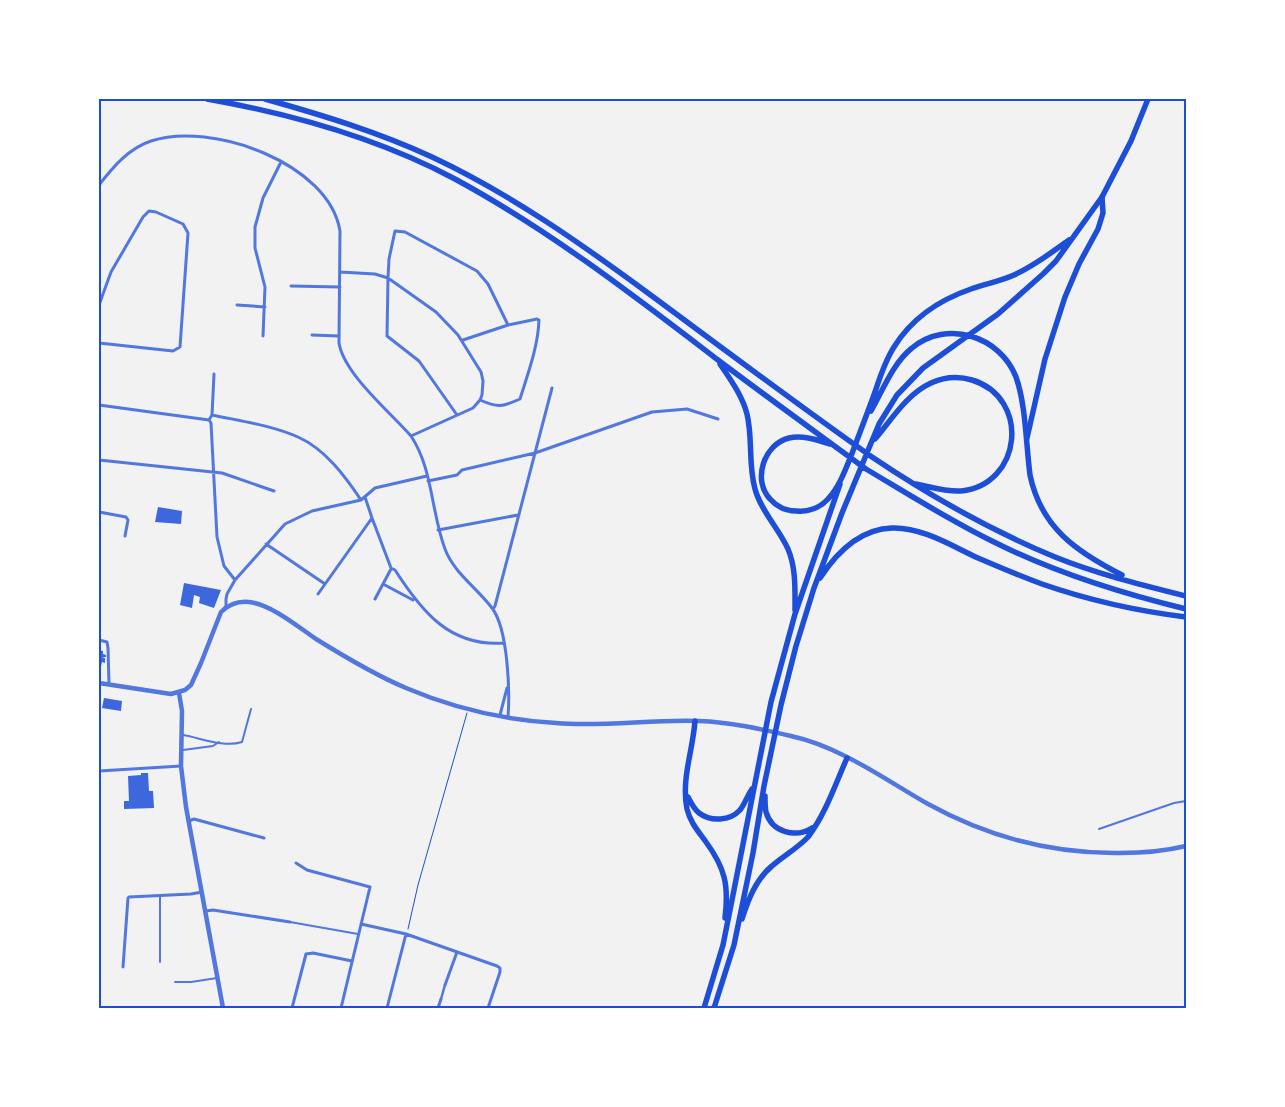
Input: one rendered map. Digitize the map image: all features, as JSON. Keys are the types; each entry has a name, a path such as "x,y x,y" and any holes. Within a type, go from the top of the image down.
{"main road":[{"path":"207,99 273,112 326,127 386,148 454,179 568,249 866,469 899,489 993,542 1051,567 1123,592 1186,609"},
{"path":"265,99 329,116 390,139 449,166 509,199 603,261 841,436 912,484 965,515 1056,557 1096,571 1186,596"},
{"path":"734,945 753,853 764,786 796,646 814,588 842,513 879,424 887,409 908,382 923,368 998,314 1056,261 1102,197 1132,140 1148,99"},
{"path":"1026,445 1044,359 1065,297 1100,222 1102,197"},
{"path":"704,1008 723,945 771,702 795,614 888,356 902,335 927,310 952,297 1019,272 1038,262 1073,236"},
{"path":"862,429 901,360 911,348 921,341 946,334 965,334 989,344 1008,363 1015,376 1020,391 1033,488 1049,519 1059,534 1074,547 1092,560 1135,582"},
{"path":"716,358 735,387 747,414 750,464 755,492 788,550 795,582 795,614"},
{"path":"872,443 909,399 931,383 954,378 971,380 988,388 1004,404 1009,413 1012,435 1008,457 995,475 974,488 951,491 912,484"},
{"path":"834,445 803,437 786,438 778,442 766,455 763,462 762,480 764,490 769,498 781,507 794,511 807,511 818,507 827,500 843,477"},
{"path":"814,588 834,559 853,541 864,535 893,528 914,531 938,539 1008,570 1078,596 1140,610 1186,617"},
{"path":"695,721 686,793 687,809 691,820 719,861 726,883 727,896 723,945"},
{"path":"714,1008 749,900 761,878 770,867 806,839 821,818 847,758"},
{"path":"764,786 766,811 775,827 795,834 806,832 816,825"},
{"path":"686,793 695,810 700,814 711,819 723,819 732,816 740,809 746,796 753,788"}],"street":[{"path":"99,185 113,167 129,153 150,141 182,135 212,138 240,144 260,151 298,172 316,186 331,206 337,218 340,231 340,348 346,363 411,436 422,456 438,530 448,557 493,609 500,624 504,642 508,717"},
{"path":"262,336 265,287 261,265 255,248 255,227 263,198 281,162"},
{"path":"99,305 111,272 143,216 149,211 156,212 183,224 188,233 180,347 173,351 99,343"},
{"path":"457,415 419,361 387,336 389,259 395,231 405,232 477,271 488,284 508,325"},
{"path":"340,272 375,274 388,278 436,312 463,340 481,372 484,389 480,400 473,408 411,436"},
{"path":"291,286 340,287"},
{"path":"237,304 265,307"},
{"path":"463,340 508,325 539,320 539,334 520,399 503,406 492,405 480,400"},
{"path":"312,335 339,336"},
{"path":"209,420 212,415 214,374"},
{"path":"493,609 552,388"},
{"path":"99,405 209,420"},
{"path":"428,481 457,475 462,470 535,453 652,412 687,408 718,419"},
{"path":"212,415 264,426 299,437 328,458 363,498 391,568 395,570 416,602 433,619 461,637 482,642 504,642"},
{"path":"209,420 211,423 217,537 224,566 235,580"},
{"path":"99,460 222,473 274,491"},
{"path":"226,607 227,594 235,580 285,524 298,517 337,504 346,504 363,498 375,488 427,476"},
{"path":"99,512 126,517 128,520 125,536"},
{"path":"438,530 518,515"},
{"path":"318,594 372,518"},
{"path":"266,544 325,584"},
{"path":"375,599 391,568"},
{"path":"383,584 416,602"},
{"path":"99,683 171,694 185,690 191,685 206,653 218,616 226,607 244,602 258,605 286,619 362,666 405,688 468,709 539,722 581,724 720,722 792,736 822,746 958,819 990,832 1030,844 1091,854 1140,853 1186,846"},
{"path":"99,640 107,642 109,685"},
{"path":"500,715 507,685"},
{"path":"179,693 182,711 182,766 189,820 223,1008"},
{"path":"99,771 182,766"},
{"path":"189,820 194,819 264,838"},
{"path":"296,863 307,870 370,887 341,1008"},
{"path":"123,967 129,896 160,896 202,892"},
{"path":"206,911 213,910 290,922"},
{"path":"361,924 406,934 500,968 488,1008"},
{"path":"387,1008 406,934"},
{"path":"438,1008 457,952"},
{"path":"292,1008 306,954 313,953 352,961"}],"lane":[{"path":"181,735 219,742 242,742 251,709"},
{"path":"181,750 213,746 219,742"},
{"path":"1099,829 1174,803 1186,801"},
{"path":"160,896 160,962"},
{"path":"290,922 358,934"},
{"path":"175,982 218,978"}],"path":[{"path":"406,934 468,709"}],"building":[{"path":"158,507 182,511 181,524 155,522"},
{"path":"184,583 221,590 214,608 199,603 200,597 194,595 192,608 180,605"},
{"path":"99,650 103,651 103,654 106,655 106,657 102,657 105,658 105,663 102,662 101,666 99,665"},
{"path":"104,698 122,701 121,711 102,708"},
{"path":"141,773 148,773 149,791 153,791 154,808 124,809 124,801 129,801 128,776 141,775"}]}
